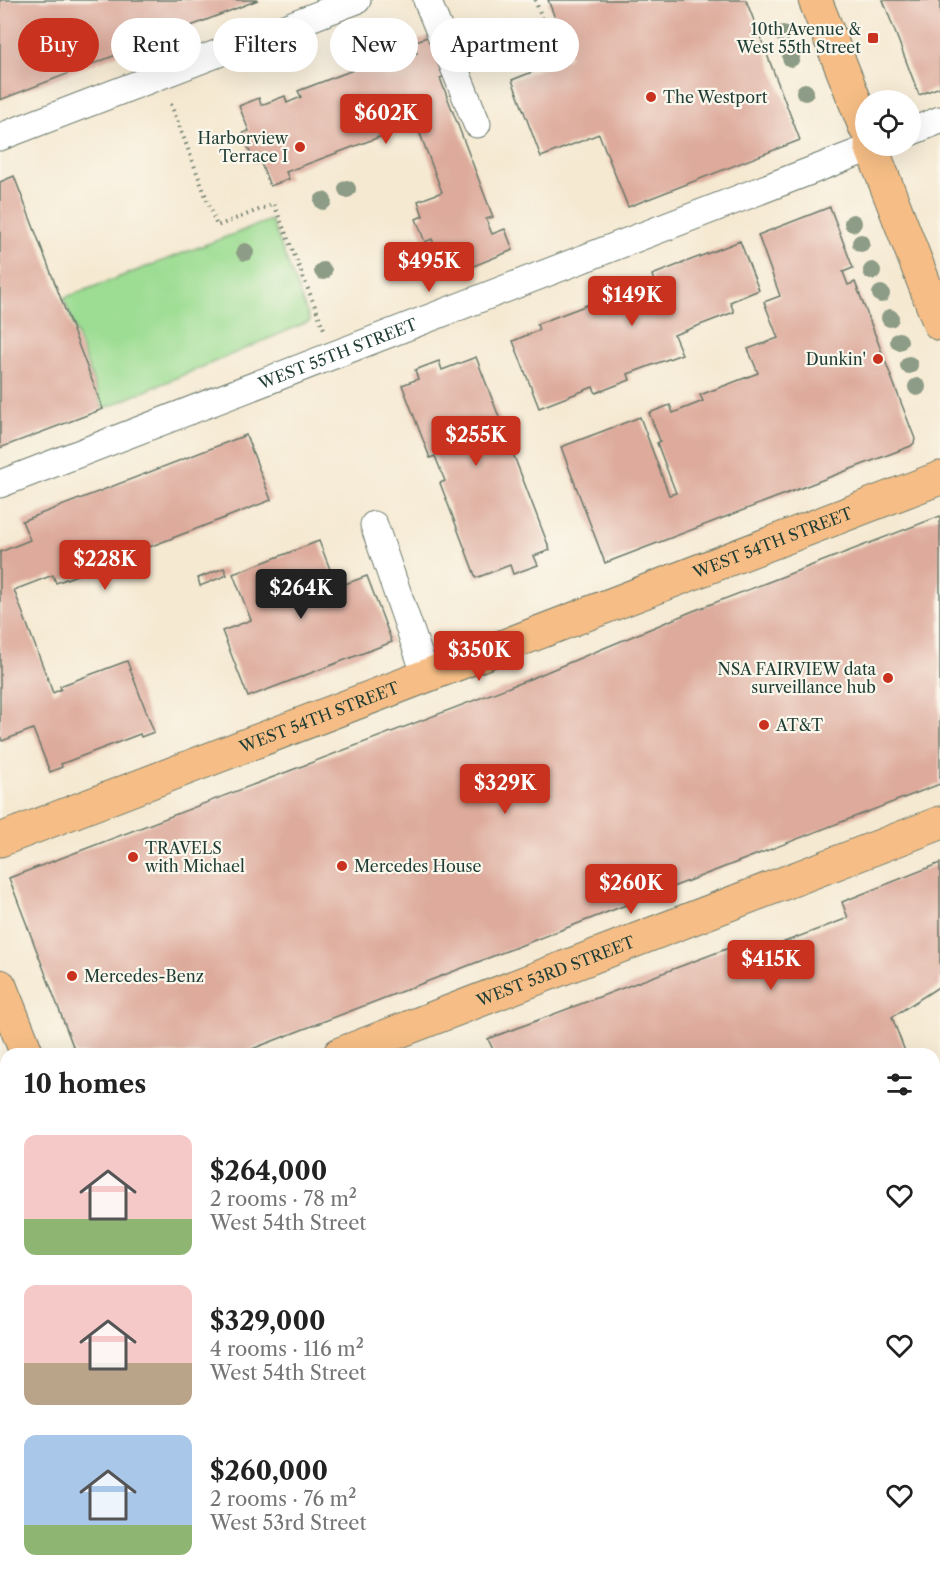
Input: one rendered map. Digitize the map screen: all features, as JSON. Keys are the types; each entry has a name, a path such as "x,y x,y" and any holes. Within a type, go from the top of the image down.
{"main road":[{"path":"815,0 855,101"},
{"path":"876,156 940,324"},
{"name":"WEST 54TH STREET","path":"0,840 940,478"},
{"name":"WEST 53RD STREET","path":"356,1048 940,823"},
{"path":"0,986 25,1048"}],"street":[{"path":"0,137 357,0"},
{"path":"427,0 477,124"},
{"path":"921,128 940,120"},
{"name":"WEST 55TH STREET","path":"0,484 855,148"},
{"path":"374,525 426,676"}],"path":[{"path":"535,0 542,18"},
{"path":"171,104 217,226 274,204 324,329"}],"green space":[{"path":"271,220 310,321 103,409 64,298"}],"building":[{"path":"0,0 258,0 201,22 201,18 111,18 111,57 99,62 99,18 18,18 18,72 72,72 0,100"},
{"name":"The Westport","path":"548,0 746,0 800,140 628,207 599,134 541,157 512,80 532,72 579,72 579,18 555,18"},
{"path":"883,0 940,0 940,87 921,94 921,90 917,90"},
{"name":"Harborview Terrace I","path":"430,36 430,72 447,72 448,75 440,78 493,217 486,219 492,234 505,229 513,250 459,272 459,270 433,279 426,259 438,255 432,239 425,242 416,219 423,216 418,201 442,192 413,115 387,126 390,133 286,172 289,179 270,186 260,161 254,163 243,133 249,131 239,106 259,98 261,105 285,96 287,103 301,97 298,91 348,72 418,72 418,40"},
{"path":"14,176 103,409 0,448 0,182"},
{"path":"830,207 853,268 843,272 848,285 855,282 915,439 914,443 605,563 561,447 640,417 669,495 676,493 657,443 660,441 649,413 670,405 673,413 703,401 700,395 758,373 748,349 778,338 764,302 780,296 758,235"},
{"path":"740,241 759,290 730,302 734,312 674,335 682,354 628,374 630,380 596,393 593,387 539,408 513,341 539,330 537,324 627,290 629,295 655,285 652,275"},
{"path":"476,357 550,550 534,556 538,565 513,574 510,565 476,578 440,483 445,481 435,456 430,458 402,385 418,379 415,370 439,361 442,370"},
{"path":"246,435 271,500 56,583 53,575 14,590 53,693 61,689 60,686 127,661 154,732 141,737 140,734 61,764 62,767 50,772 33,729 2,741 0,735 0,552 30,540 22,521"},
{"name":"Mercedes House","path":"940,516 940,784 255,1048 74,1048 9,878 525,681 693,611"},
{"path":"319,541 337,587 367,576 392,642 248,697 222,631 251,620 233,574"},
{"path":"224,568 227,575 200,586 198,578"},
{"path":"940,863 940,986 892,1017 904,1048 492,1048 488,1039 742,943 747,956 848,918 842,902"}],"place":[{"name":"10th Avenue & West 55th Street","path":"873,38"},
{"name":"The Westport","path":"651,97"},
{"name":"Harborview Terrace I","path":"300,147"},
{"name":"Dunkin'","path":"878,359"},
{"name":"NSA FAIRVIEW data surveillance hub","path":"888,678"},
{"name":"AT&T","path":"764,725"},
{"name":"TRAVELS with Michael","path":"133,857"},
{"name":"Mercedes House","path":"342,866"},
{"name":"Mercedes-Benz","path":"72,976"}]}
